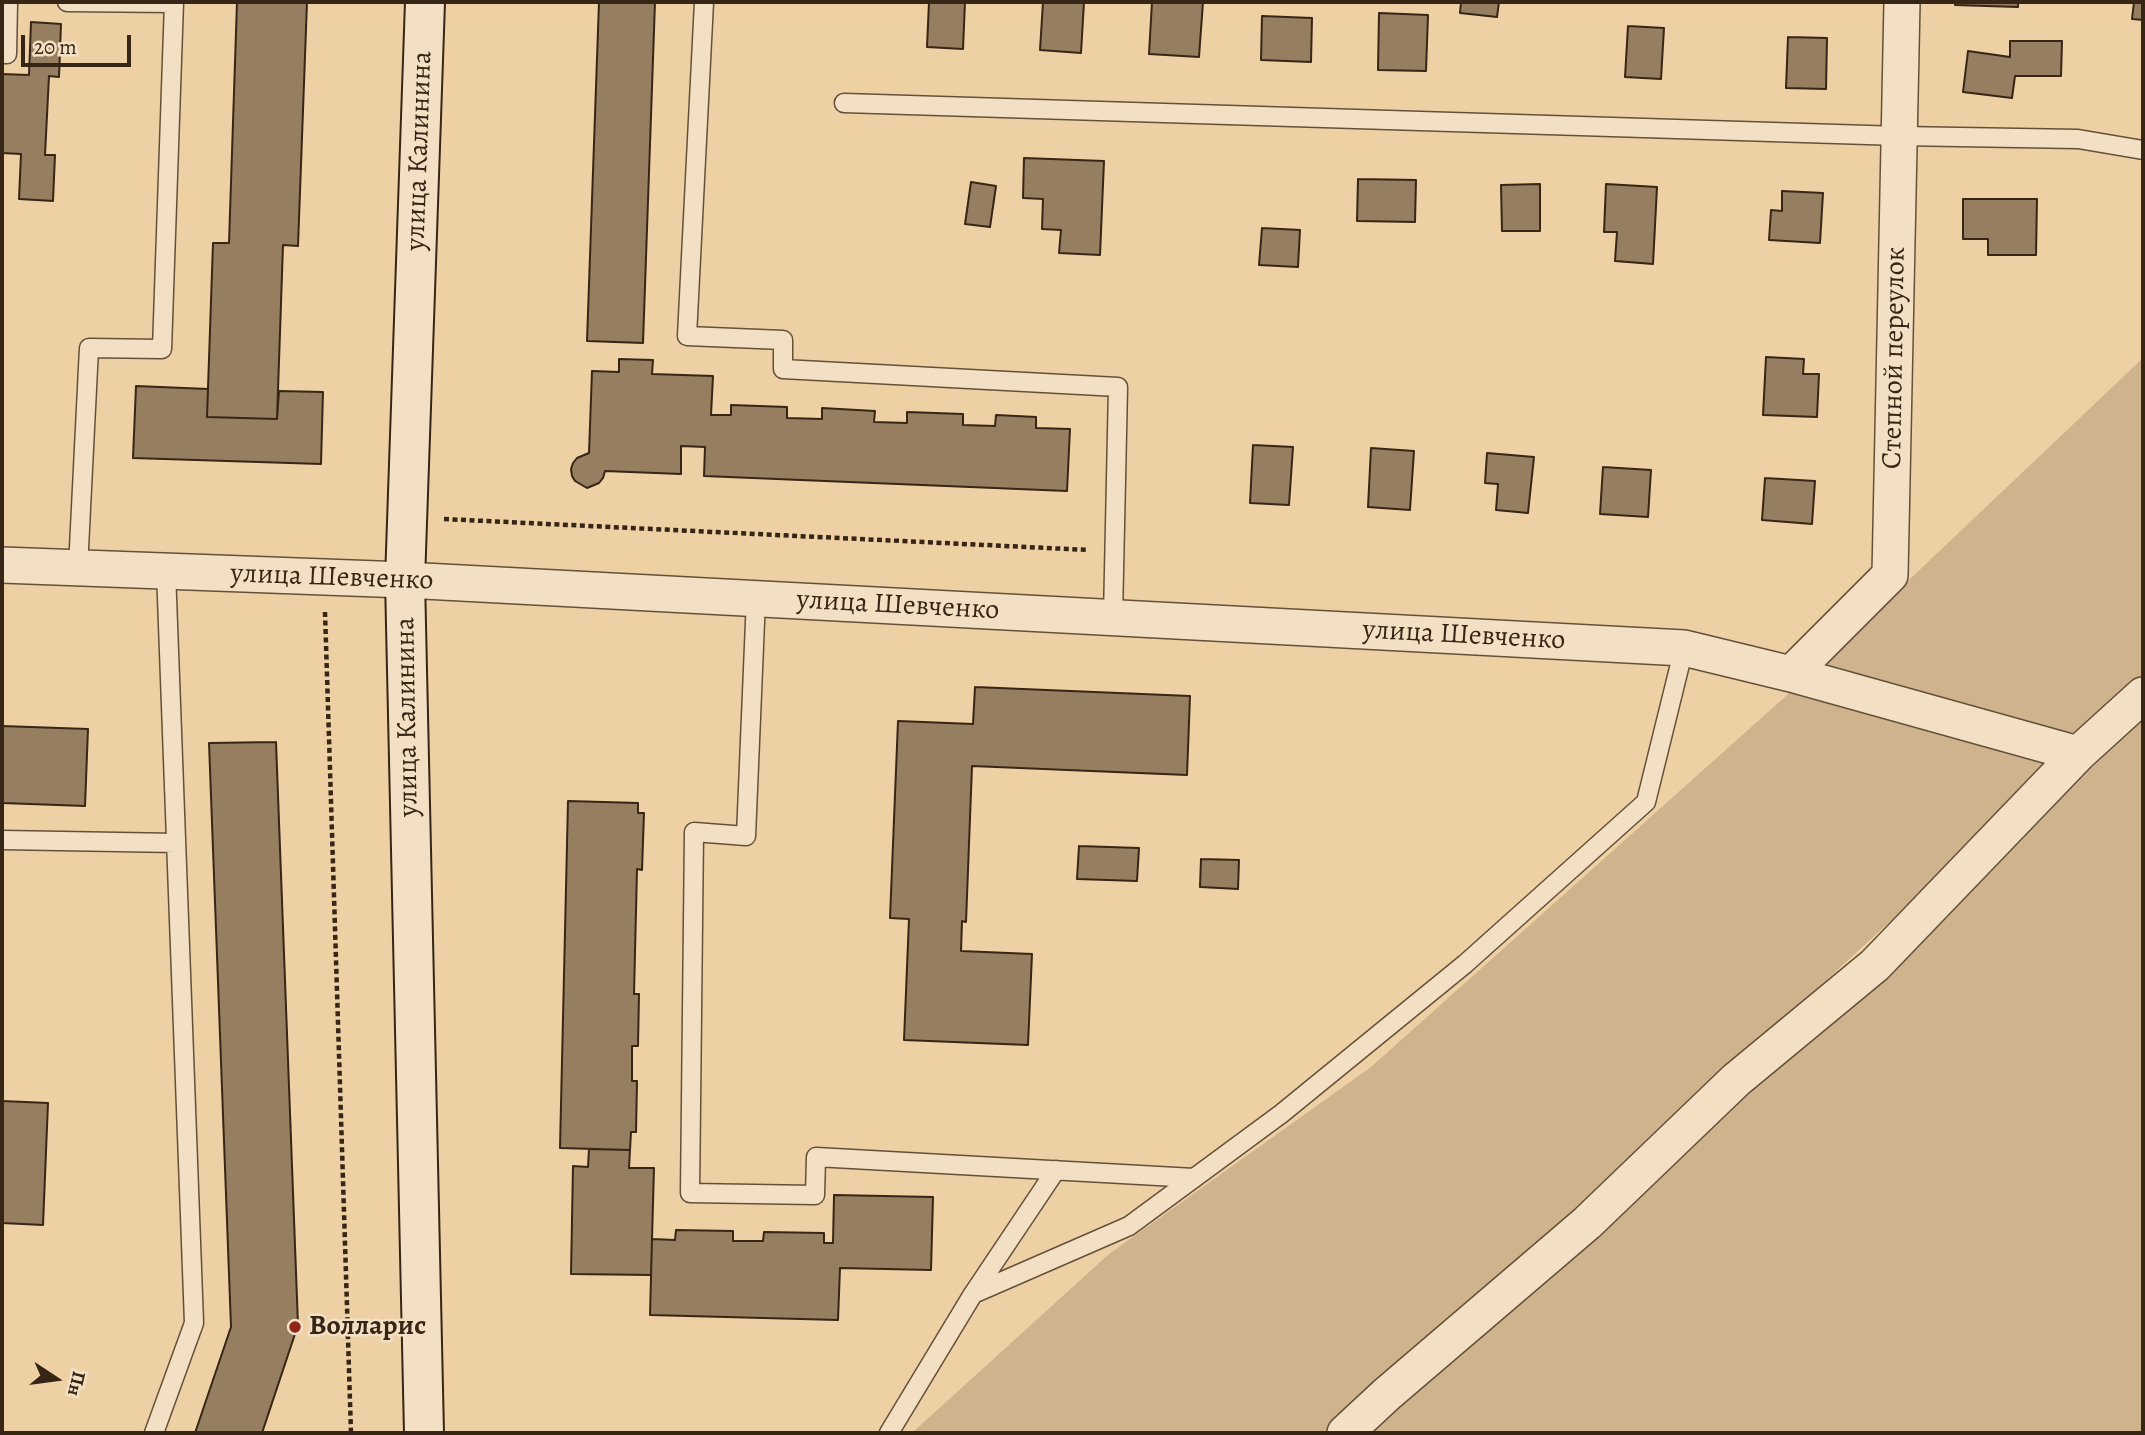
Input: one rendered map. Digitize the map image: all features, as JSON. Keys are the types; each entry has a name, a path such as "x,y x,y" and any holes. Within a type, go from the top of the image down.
{"main road":[{"name":"улица Калинина","path":"424,1433 405,580 425,2"}],"street":[{"name":"Степной переулок","path":"1791,674 1890,575 1902,2"},
{"name":"улица Шевченко","path":"2,565 405,580 1685,648 1791,674 2078,754"},
{"path":"1345,1433 1587,1223 1737,1080 1875,965 2078,754 2143,695"}],"lane":[{"path":"2,54 7,54 8,2"},
{"path":"67,2 174,3 162,349 89,348 78,568"},
{"path":"704,2 687,336 783,340 783,369 1118,387 1113,617"},
{"path":"844,103 2078,139 2143,150"},
{"path":"154,1433 194,1323 166,571"},
{"path":"756,598 746,836 694,832 690,1193 815,1195 816,1157 1194,1178"},
{"path":"972,1294 1129,1226 1281,1114 1465,964 1646,802 1685,648"},
{"path":"2,839 176,843"},
{"path":"889,1433 972,1294 1056,1170"}],"path":[{"path":"407,518 1114,552"},
{"path":"324,577 351,1433"}],"shaded area":[{"path":"2143,358 2143,687 2082,742 1813,671"},
{"path":"1796,687 2065,760 1335,1433 912,1433 1109,1254 1371,1067"},
{"path":"2143,706 2143,1433 1367,1433"}],"building":[{"path":"237,2 307,2 298,246 283,245 277,419 207,417 213,243 229,243"},
{"path":"599,2 655,2 643,343 587,341"},
{"path":"929,2 965,2 963,49 927,47"},
{"path":"1043,2 1084,2 1081,53 1040,50"},
{"path":"1152,2 1203,2 1199,57 1149,54"},
{"path":"1461,2 1499,2 1497,17 1460,13"},
{"path":"1955,2 2018,2 2018,7 1955,5"},
{"path":"2134,2 2143,2 2143,20 2132,19"},
{"path":"1379,13 1428,15 1426,71 1378,70"},
{"path":"1262,16 1312,18 1311,62 1261,60"},
{"path":"31,22 61,24 59,77 49,76 45,155 55,155 53,201 19,199 21,154 2,153 2,74 29,75"},
{"path":"1628,26 1664,28 1661,79 1625,77"},
{"path":"1788,37 1827,38 1826,89 1786,88"},
{"path":"2010,41 2062,41 2061,76 2015,76 2012,98 1963,92 1968,51 2010,57"},
{"path":"1024,158 1104,161 1100,255 1059,253 1061,230 1042,229 1043,199 1023,198"},
{"path":"1358,179 1416,180 1415,222 1357,221"},
{"path":"971,182 996,186 990,227 965,224"},
{"path":"1540,184 1540,231 1502,231 1501,185"},
{"path":"1606,184 1657,187 1653,264 1615,261 1617,232 1604,232"},
{"path":"1782,191 1823,193 1820,243 1769,240 1771,210 1782,211"},
{"path":"1963,199 2037,199 2036,255 1988,255 1988,239 1963,239"},
{"path":"1262,228 1300,230 1298,267 1259,265"},
{"path":"1766,357 1804,359 1803,374 1819,374 1817,417 1763,415"},
{"path":"619,359 653,360 652,374 713,376 711,415 731,415 731,405 787,407 787,418 822,419 822,408 875,411 874,422 907,423 907,412 963,414 963,425 995,426 996,415 1036,417 1036,428 1070,429 1067,491 704,476 705,447 681,446 681,474 605,471 599,483 587,488 575,481 571,469 577,458 589,453 592,371 619,372"},
{"path":"136,386 208,389 207,417 277,419 279,391 323,392 321,464 133,458"},
{"path":"1253,445 1293,447 1289,505 1250,503"},
{"path":"1371,448 1414,451 1410,510 1368,507"},
{"path":"1487,453 1534,457 1528,513 1496,510 1498,484 1485,483"},
{"path":"1603,467 1651,470 1648,517 1600,514"},
{"path":"1765,478 1815,481 1812,524 1762,520"},
{"path":"975,687 1190,696 1187,775 972,766 966,922 962,921 961,951 1032,954 1028,1045 904,1040 909,919 890,918 898,721 973,724"},
{"path":"2,726 88,729 85,806 2,803"},
{"path":"276,742 298,1325 262,1433 195,1433 231,1327 209,743"},
{"path":"568,801 638,803 638,813 644,813 642,870 637,869 634,994 639,994 638,1046 632,1046 632,1081 637,1081 636,1132 631,1132 630,1150 560,1148"},
{"path":"1079,846 1139,848 1137,881 1077,879"},
{"path":"1201,859 1239,860 1238,889 1200,887"},
{"path":"2,1101 48,1103 43,1225 2,1223"},
{"path":"589,1149 630,1150 629,1168 654,1168 651,1275 571,1274 573,1166 588,1167"},
{"path":"834,1195 933,1197 931,1270 840,1268 838,1320 650,1315 652,1239 675,1240 676,1230 733,1231 733,1241 763,1241 764,1232 824,1233 824,1243 833,1243"}],"place":[{"name":"Волларис","path":"295,1327"}]}
